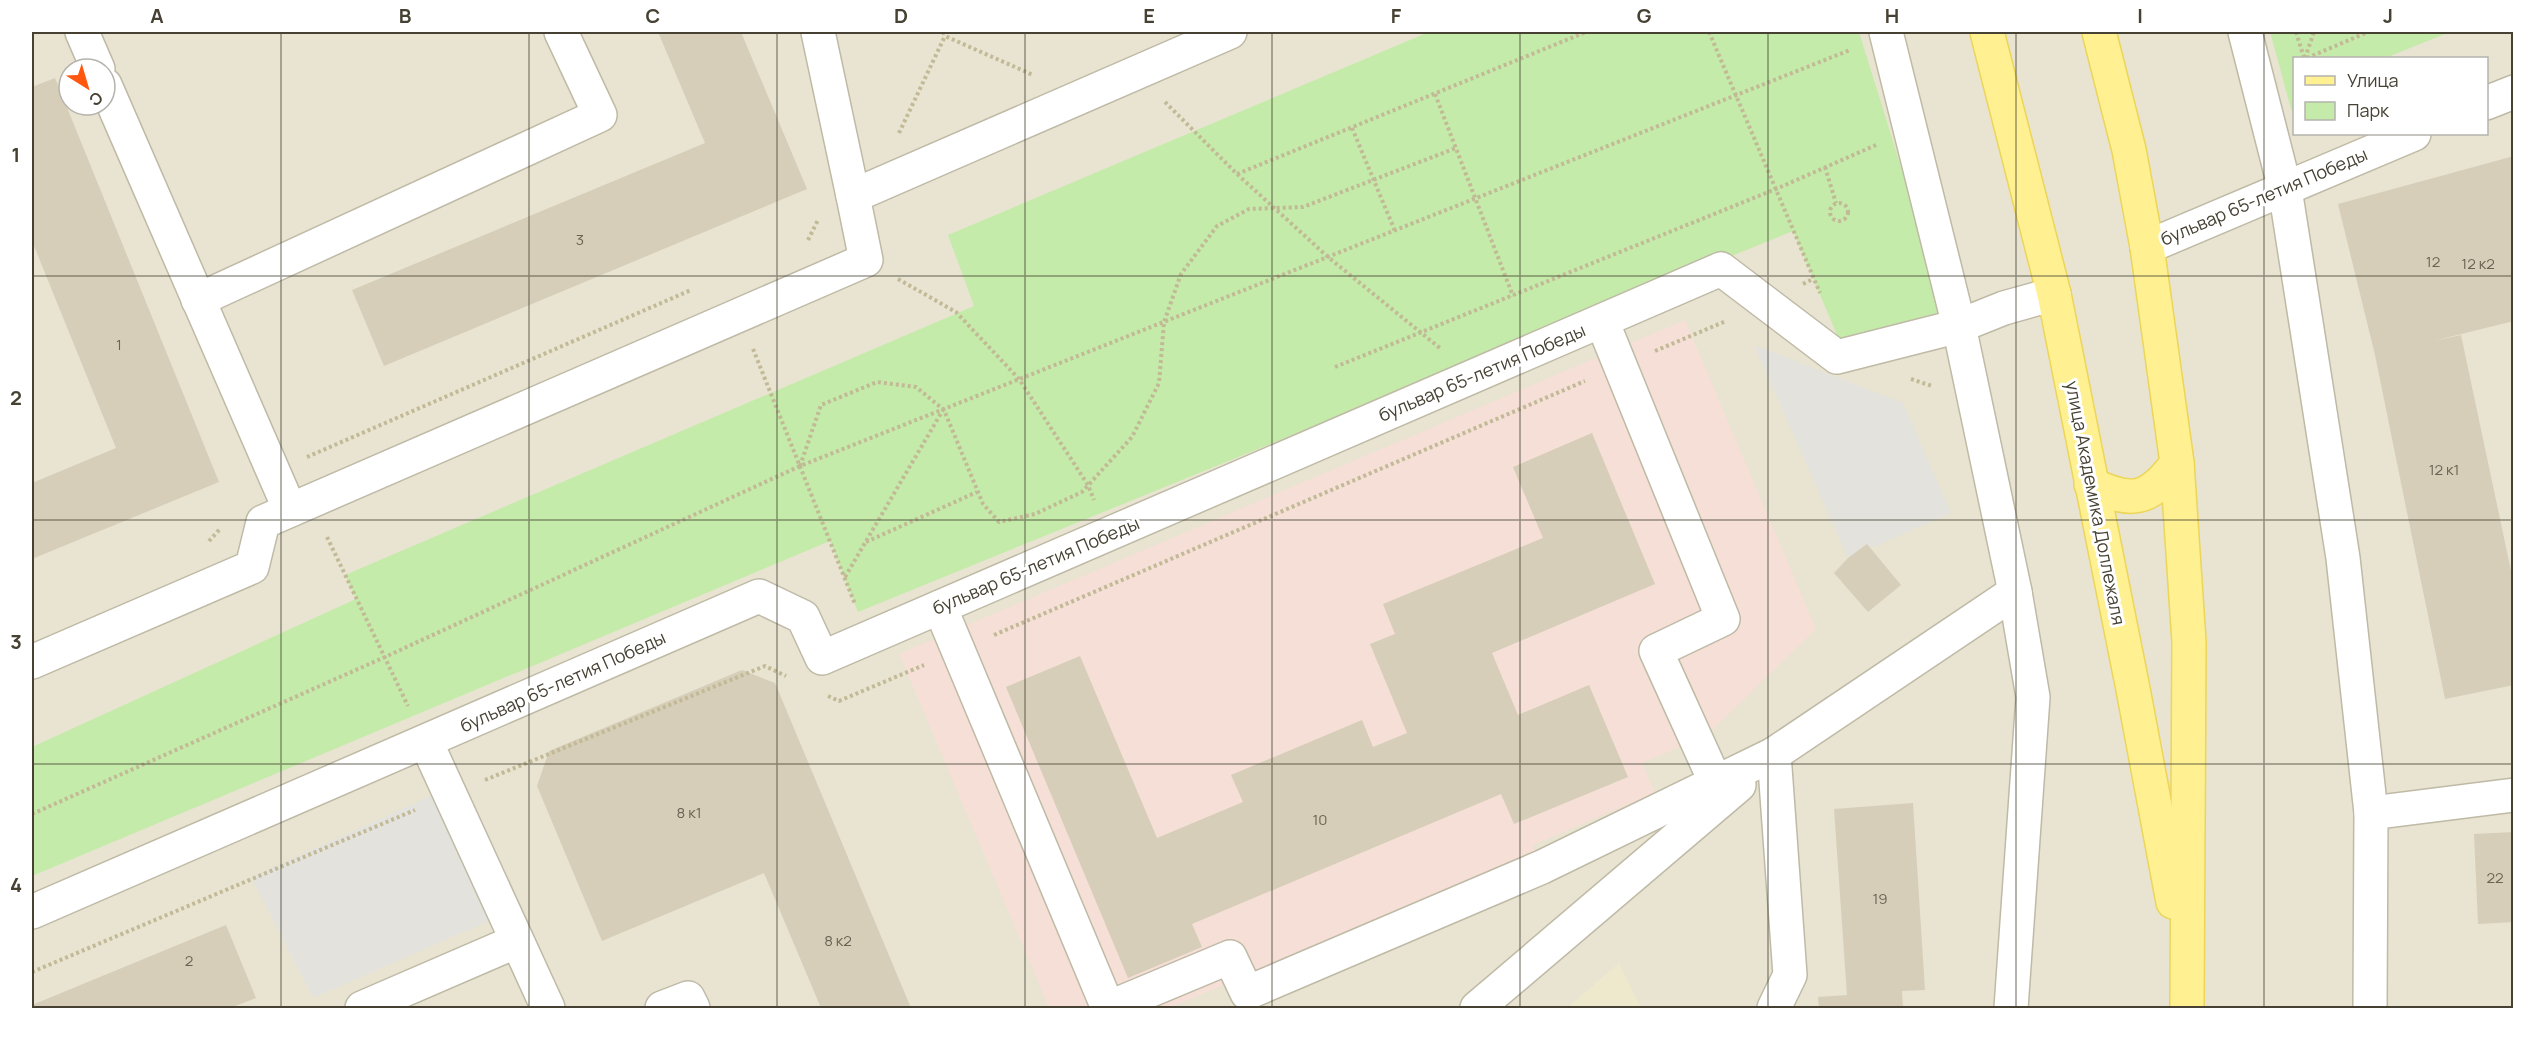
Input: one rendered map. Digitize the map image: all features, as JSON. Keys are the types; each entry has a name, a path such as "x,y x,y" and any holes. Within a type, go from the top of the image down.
{"main road":[{"name":"улица Академика Доллежаля","path":"1987,32 2054,294 2133,688 2187,993"},
{"name":"улица Академика Доллежаля","path":"2099,32 2129,150 2146,247 2177,463 2189,642 2187,993"},
{"path":"2091,484 2114,495 2138,497 2164,480 2177,463"}],"street":[{"path":"82,32 93,57"},
{"path":"198,300 600,115 561,32"},
{"path":"32,662 252,567 262,522 866,260 818,32"},
{"path":"853,196 1230,32"},
{"path":"2245,32 2285,189 2343,558 2371,813 2370,1008"},
{"path":"1887,34 1959,326 2015,592 2033,697 2011,1008"},
{"path":"2488,103 2514,92"},
{"path":"117,113 273,472 300,506"},
{"name":"бульвар 65-летия Победы","path":"2146,247 2412,135"},
{"name":"бульвар 65-летия Победы","path":"32,912 759,596 803,617 822,658 1721,269 1836,357 1959,326 2004,308 2054,294"},
{"path":"1602,321 1723,619 1656,651 1716,783"},
{"path":"1477,1008 1774,754 2015,592"},
{"path":"940,608 1108,1008 1230,957 1247,993 1542,867 1774,754"},
{"path":"426,742 548,1008"},
{"path":"1774,754 1790,975 1774,1008"},
{"path":"2371,813 2514,795"},
{"path":"362,1008 517,941"},
{"path":"662,1008 688,998 693,1008"}],"path":[{"path":"1237,174 1586,32"},
{"path":"1709,32 1823,301"},
{"path":"2296,32 2305,57"},
{"path":"2305,57 2314,32"},
{"path":"2307,57 2368,32"},
{"path":"908,132 898,136 944,34 1033,75"},
{"path":"32,814 385,657 800,466 1736,96 1887,34"},
{"path":"1022,79 1043,70"},
{"path":"1136,73 1237,174 1328,257 1451,356 1459,383"},
{"path":"1435,94 1513,296"},
{"path":"1352,128 1395,231"},
{"path":"1335,367 1776,189 1911,129"},
{"path":"800,466 821,405 877,382 916,387 944,410 982,504 999,522 1035,514 1082,492 1131,437 1159,383 1164,322 1181,274 1217,226 1249,209 1303,207 1456,148"},
{"path":"1825,167 1836,203"},
{"path":"1836,203 1847,208 1848,213 1843,220 1837,221 1830,216 1830,210 1836,203"},
{"path":"799,244 810,239 819,219"},
{"path":"866,260 956,312 1019,379 1088,486 1109,535"},
{"path":"273,472 700,286"},
{"path":"740,315 869,639"},
{"path":"845,578 944,410"},
{"path":"865,543 977,492"},
{"path":"300,506 385,657 426,742"},
{"path":"201,550 225,524"}],"shaded area":[{"path":"32,32 2513,32 2513,1008 32,1008"},
{"path":"1685,320 1816,629 1706,736 1642,763 1655,793 1533,845 1548,881 1247,1008 1236,1008 1226,984 1169,1008 1049,1008 899,654"},
{"path":"1754,345 1903,403 1951,513 1848,558"},
{"path":"438,793 493,919 313,998 251,877"},
{"path":"1619,963 1641,1008 1567,1008"}],"green space":[{"path":"1429,32 1859,32 1947,315 1846,356 1793,231 858,612 830,541 32,876 32,747 356,599 345,575 974,306 948,235"},
{"path":"2270,32 2450,32 2388,57 2293,57 2293,112"}],"building":[{"path":"658,32 741,32 807,189 384,366 352,290 705,143"},
{"path":"55,78 57,117 71,117 219,482 32,559 32,483 116,448 32,241 32,87"},
{"path":"2514,156 2514,321 2433,341 2461,335 2514,585 2514,685 2445,699 2375,355 2338,204"},
{"path":"1592,433 1655,584 1492,653 1518,715 1589,685 1628,777 1514,824 1501,794 1192,924 1202,947 1128,978 1006,687 1080,656 1157,838 1243,802 1231,775 1362,720 1373,747 1407,733 1370,644 1395,634 1383,604 1543,538 1513,467"},
{"path":"1867,544 1901,585 1868,612 1834,573 1848,558"},
{"path":"742,670 775,683 911,1008 821,1008 764,873 602,941 537,786 549,751"},
{"path":"1913,803 1925,990 1902,991 1903,1008 1819,1008 1818,997 1847,995 1834,809"},
{"path":"2514,832 2514,922 2478,924 2474,834"},
{"path":"226,925 256,998 230,1008 32,1008 32,1005"}]}
